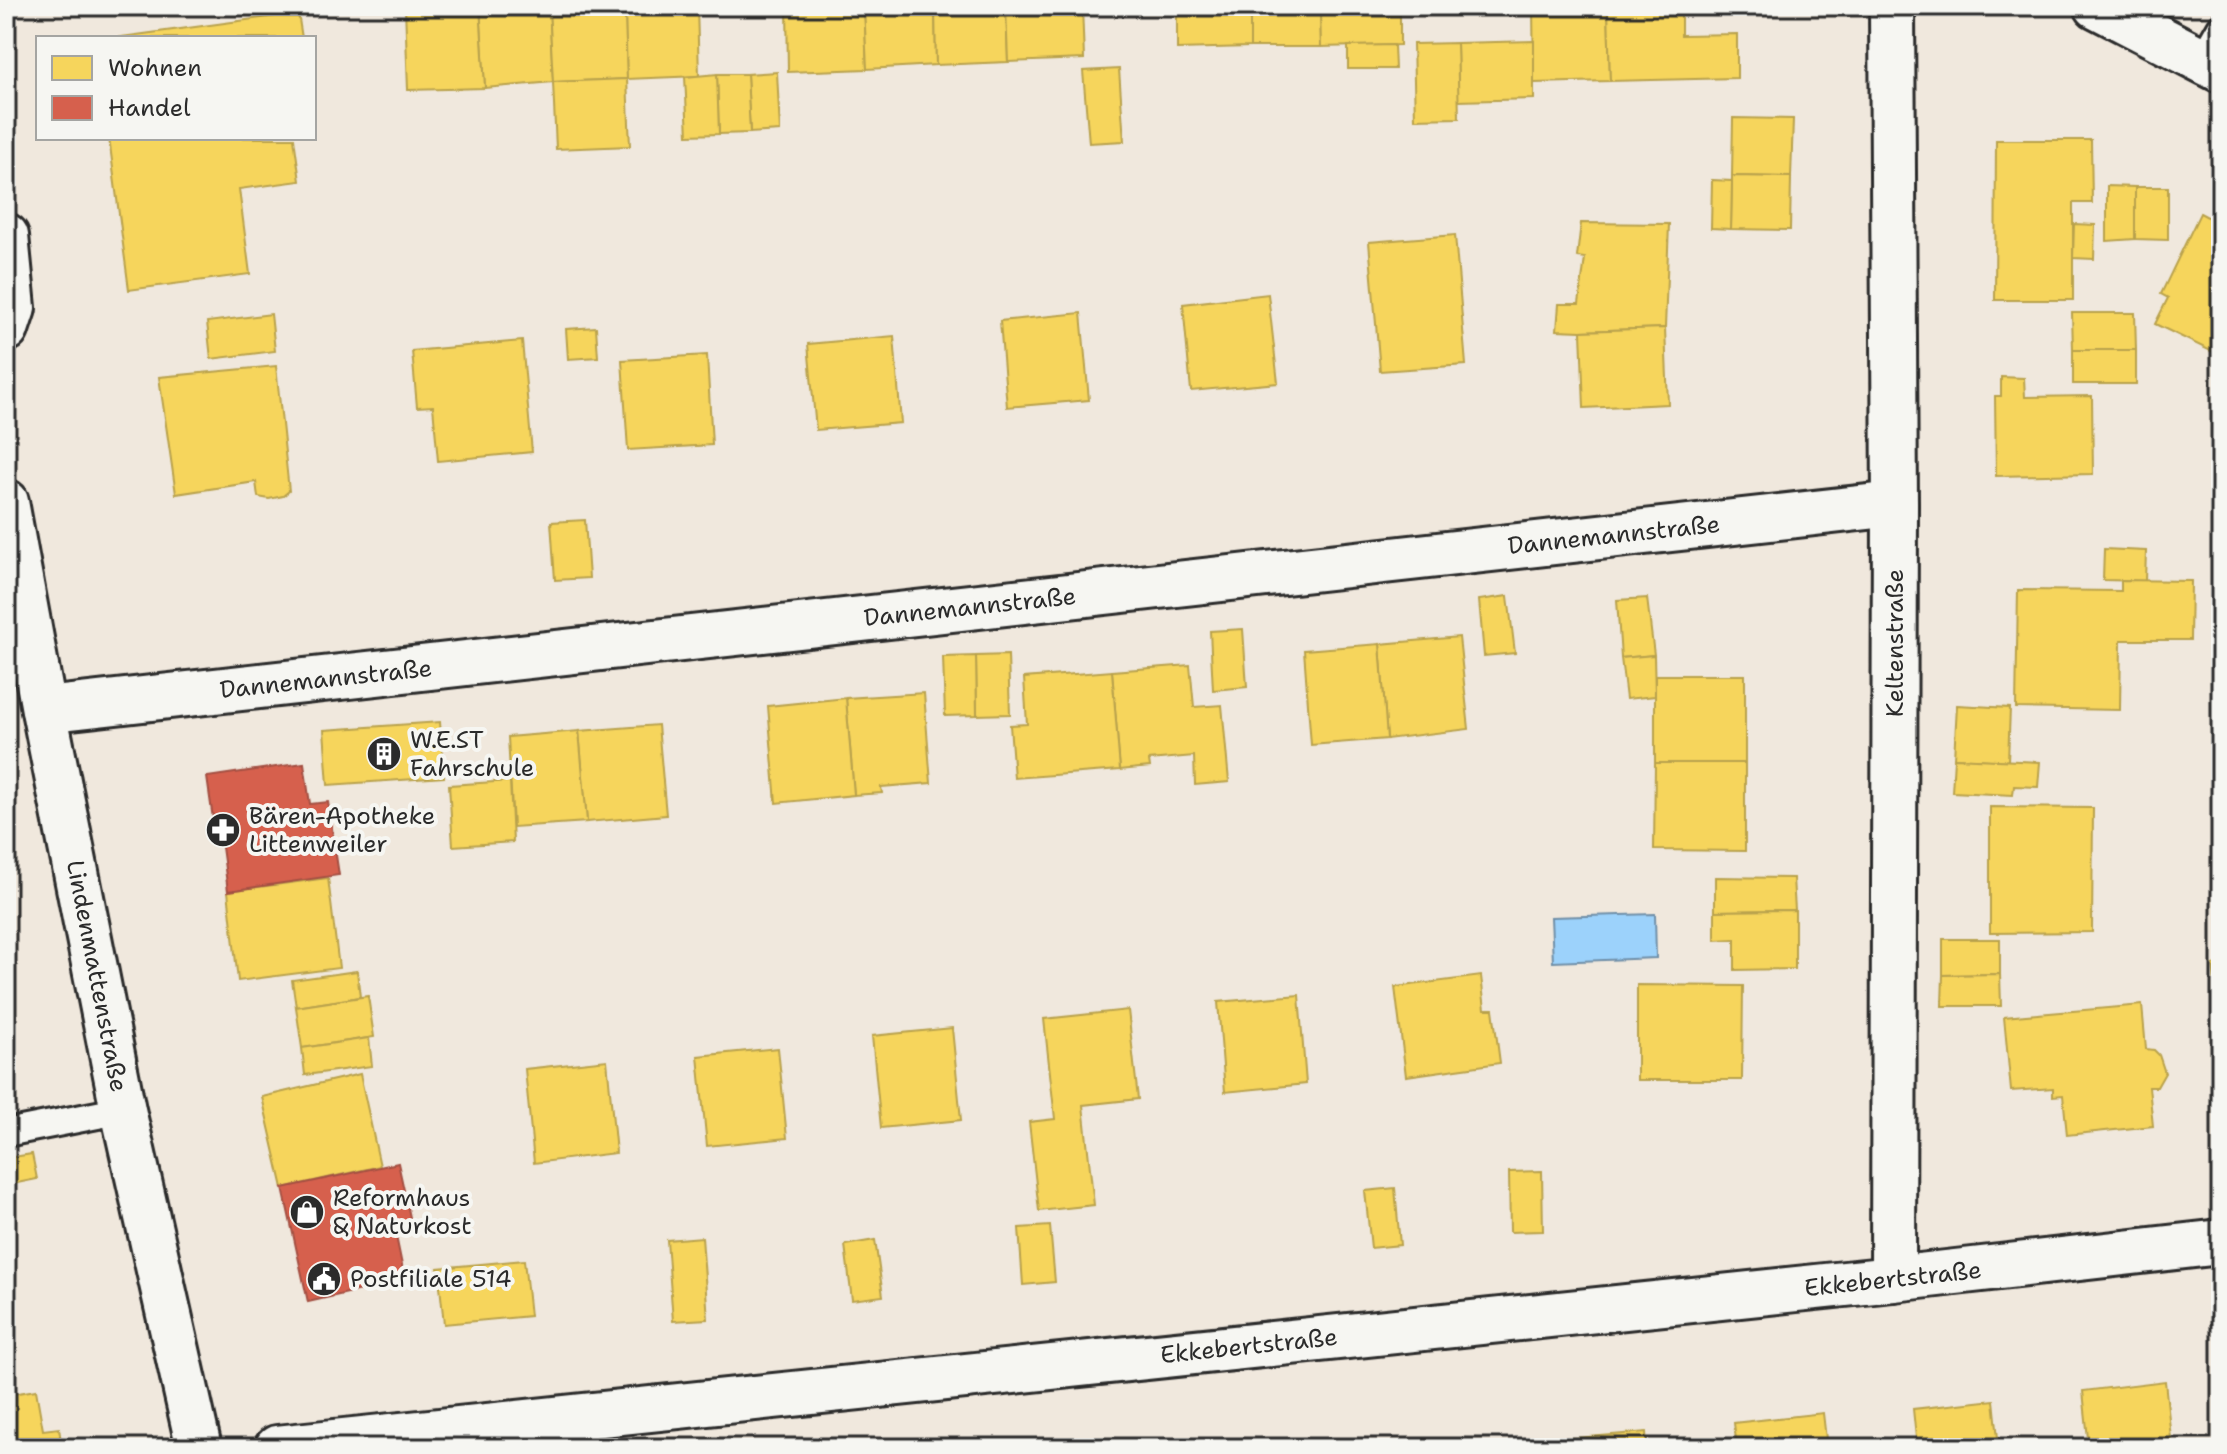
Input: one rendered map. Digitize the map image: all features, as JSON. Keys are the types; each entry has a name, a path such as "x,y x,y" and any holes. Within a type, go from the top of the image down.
{"street":[{"name":"Keltenstraße","path":"1892,6 1895,504 1893,1279"},
{"path":"2097,6 2215,52"},
{"path":"6,236 13,308 6,329"},
{"name":"Dannemannstraße","path":"44,710 1895,504"},
{"name":"Lindenmattenstraße","path":"7,514 123,1110 199,1448"},
{"name":"Ekkebertstraße","path":"277,1448 2221,1242"}],"lane":[{"path":"6,1133 123,1110"}],"water":[{"path":"1655,914 1656,958 1553,962 1551,917"}],"building: Wohnen":[{"path":"480,6 549,6 553,82 485,88"},
{"path":"480,6 485,88 408,90 405,7"},
{"path":"549,6 625,6 627,79 553,82"},
{"path":"625,6 697,6 699,76 627,79"},
{"path":"787,6 864,6 867,69 788,72"},
{"path":"864,6 935,6 936,65 867,69"},
{"path":"935,6 1006,6 1008,62 936,65"},
{"path":"1006,6 1082,6 1084,59 1008,62"},
{"path":"1177,6 1250,6 1250,47 1177,49"},
{"path":"1250,6 1320,6 1321,47 1250,47"},
{"path":"1320,6 1400,6 1400,45 1321,47"},
{"path":"1533,6 1608,6 1610,81 1534,83"},
{"path":"1608,6 1681,6 1681,35 1737,34 1737,78 1610,81"},
{"path":"298,13 302,36 129,36"},
{"path":"1534,41 1534,99 1458,101 1457,43"},
{"path":"1457,43 1459,118 1415,119 1413,44"},
{"path":"1394,45 1395,69 1348,69 1348,46"},
{"path":"1119,69 1124,141 1089,143 1083,71"},
{"path":"777,72 780,131 750,133 747,74"},
{"path":"717,74 747,74 750,133 719,134"},
{"path":"717,74 719,134 688,135 685,77"},
{"path":"627,79 630,146 556,149 553,82"},
{"path":"1733,118 1793,119 1791,177 1732,176"},
{"path":"109,140 294,140 300,181 239,189 250,274 129,290"},
{"path":"1996,140 2091,140 2092,203 2073,203 2073,300 1995,300"},
{"path":"1732,176 1791,177 1790,230 1731,229"},
{"path":"1712,180 1732,181 1731,229 1711,228"},
{"path":"2107,186 2135,187 2135,239 2107,241"},
{"path":"2135,187 2168,187 2168,240 2135,239"},
{"path":"2200,213 2221,224 2219,355 2155,324 2168,298 2161,294"},
{"path":"1581,223 1669,224 1665,328 1557,330 1559,304 1579,304 1585,258 1577,257"},
{"path":"2074,224 2095,225 2094,259 2073,258"},
{"path":"1455,235 1466,365 1380,371 1369,242"},
{"path":"1268,294 1278,383 1191,391 1183,304"},
{"path":"1081,313 1089,400 1007,407 1000,321"},
{"path":"2072,313 2135,313 2136,350 2073,350"},
{"path":"271,314 275,351 211,359 207,322"},
{"path":"596,327 598,357 568,359 566,329"},
{"path":"1665,328 1668,404 1584,408 1581,331"},
{"path":"894,336 901,423 816,430 808,344"},
{"path":"522,341 532,452 438,461 433,406 417,407 412,351"},
{"path":"2073,350 2136,350 2136,384 2073,384"},
{"path":"707,355 712,445 628,450 622,360"},
{"path":"276,366 289,491 283,496 269,499 258,497 256,482 176,494 159,377"},
{"path":"2001,377 2024,378 2025,397 2092,396 2093,474 1996,476 1995,396 2001,396"},
{"path":"585,520 589,578 555,580 551,522"},
{"path":"2104,549 2146,551 2145,581 2103,580"},
{"path":"2121,580 2191,581 2190,640 2121,640 2120,710 2016,708 2018,590 2121,591"},
{"path":"1508,596 1515,653 1484,656 1479,600"},
{"path":"1647,598 1654,655 1621,658 1617,600"},
{"path":"1243,629 1247,687 1213,690 1210,631"},
{"path":"1459,637 1469,729 1387,739 1380,644"},
{"path":"1380,644 1387,739 1311,745 1304,650"},
{"path":"1008,655 1010,714 977,715 976,656"},
{"path":"1654,655 1655,696 1626,699 1621,658"},
{"path":"976,656 977,715 945,716 943,657"},
{"path":"1190,665 1194,707 1222,705 1229,782 1195,785 1194,756 1149,760 1150,767 1120,770 1112,671"},
{"path":"1112,671 1120,770 1014,778 1010,725 1027,724 1024,678"},
{"path":"1655,675 1745,675 1745,763 1655,763"},
{"path":"924,693 931,783 881,787 882,793 854,795 846,698"},
{"path":"846,698 854,795 776,803 768,706"},
{"path":"1957,705 2010,708 2008,761 1954,758"},
{"name":"W.E.ST Fahrschule","path":"440,722 444,777 328,785 324,730"},
{"path":"658,725 666,815 587,822 579,731"},
{"path":"579,731 587,822 513,827 508,737"},
{"path":"1954,758 2040,762 2038,787 2014,786 2013,795 1952,792"},
{"path":"1655,763 1745,763 1745,851 1654,850"},
{"path":"510,781 513,842 453,846 449,785"},
{"path":"1990,807 2093,808 2092,932 1990,933"},
{"path":"1715,877 1793,878 1795,910 1715,911"},
{"path":"328,878 339,968 238,981 228,891"},
{"path":"1795,910 1795,969 1735,970 1735,939 1715,940 1715,911"},
{"path":"1943,939 2000,939 2000,974 1943,975"},
{"path":"2221,964 2221,1000 2217,1000 2213,965"},
{"path":"357,971 360,997 296,1007 292,980"},
{"path":"2000,974 2001,1006 1942,1006 1943,975"},
{"path":"1481,976 1485,1009 1493,1009 1500,1063 1406,1076 1395,987"},
{"path":"1637,985 1743,986 1742,1080 1637,1080"},
{"path":"1299,995 1306,1084 1225,1092 1218,1002"},
{"path":"368,996 374,1037 302,1048 296,1007"},
{"path":"2142,1005 2146,1049 2154,1050 2159,1055 2165,1073 2157,1087 2149,1087 2153,1126 2067,1135 2063,1095 2053,1096 2053,1088 2011,1091 2004,1017"},
{"path":"1128,1010 1138,1099 1083,1105 1094,1205 1039,1211 1029,1122 1055,1119 1044,1019"},
{"path":"952,1028 961,1120 881,1128 872,1036"},
{"path":"369,1038 372,1066 305,1075 302,1048"},
{"path":"778,1048 787,1138 707,1146 698,1056"},
{"path":"607,1060 616,1153 534,1163 525,1069"},
{"path":"360,1074 380,1166 283,1188 262,1097"},
{"path":"32,1154 37,1179 12,1184 7,1158"},
{"path":"1542,1171 1543,1231 1510,1232 1509,1172"},
{"path":"1395,1188 1400,1245 1371,1248 1365,1191"},
{"path":"1050,1226 1055,1282 1023,1285 1019,1228"},
{"path":"702,1237 708,1319 673,1321 667,1240"},
{"path":"875,1240 883,1296 852,1300 845,1245"},
{"path":"524,1260 530,1316 444,1324 438,1268"},
{"path":"2165,1381 2172,1448 2089,1448 2083,1391"},
{"path":"36,1390 43,1430 59,1428 62,1448 6,1448 6,1395"},
{"path":"1994,1400 1999,1448 1917,1448 1913,1409"},
{"path":"1823,1413 1827,1448 1737,1448 1734,1423"},
{"path":"1646,1432 1647,1448 1567,1448 1566,1439"}],"building: Handel":[{"path":"304,763 310,804 328,802 339,875 228,891 219,825 214,826 207,777"},
{"path":"398,1163 413,1231 396,1236 405,1280 308,1302 283,1188"}],"place":[{"name":"W.E.ST Fahrschule","path":"384,754"},
{"name":"Bären-Apotheke Littenweiler","path":"223,830"},
{"name":"Reformhaus & Naturkost","path":"307,1212"},
{"name":"Postfiliale 514","path":"324,1279"}]}
